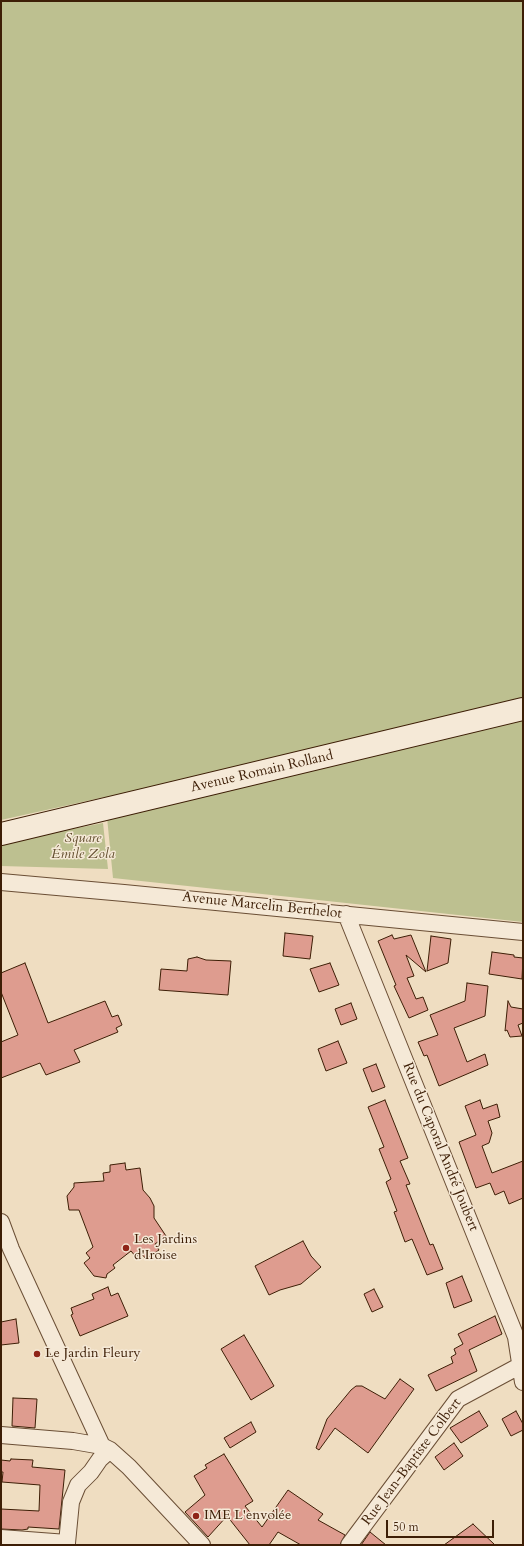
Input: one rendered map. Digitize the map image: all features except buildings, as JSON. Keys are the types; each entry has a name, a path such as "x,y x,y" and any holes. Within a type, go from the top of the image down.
{"main road":[{"name":"Avenue Romain Rolland","path":"1,834 523,709"}],"street":[{"name":"Avenue Marcelin Berthelot","path":"1,882 523,932"},
{"name":"Rue du Caporal André Joubert","path":"346,914 516,1337 523,1382"},
{"path":"1,1222 11,1249 106,1448 129,1467 202,1545"},
{"name":"Rue Jean-Baptiste Colbert","path":"349,1545 458,1399 521,1365"},
{"path":"1,1435 57,1439 106,1448"},
{"path":"1,1538 67,1543 71,1502 78,1485 91,1472 106,1448"}],"green space":[{"path":"1,1 523,1 523,922 113,878 105,797 1,820"},
{"name":"Square Émile Zola","path":"103,823 108,869 1,866 1,843"}],"place":[{"name":"Les Jardins d'Iroise","path":"126,1248"},
{"name":"Le Jardin Fleury","path":"37,1354"},
{"name":"IME L'envolée","path":"196,1516"}]}
